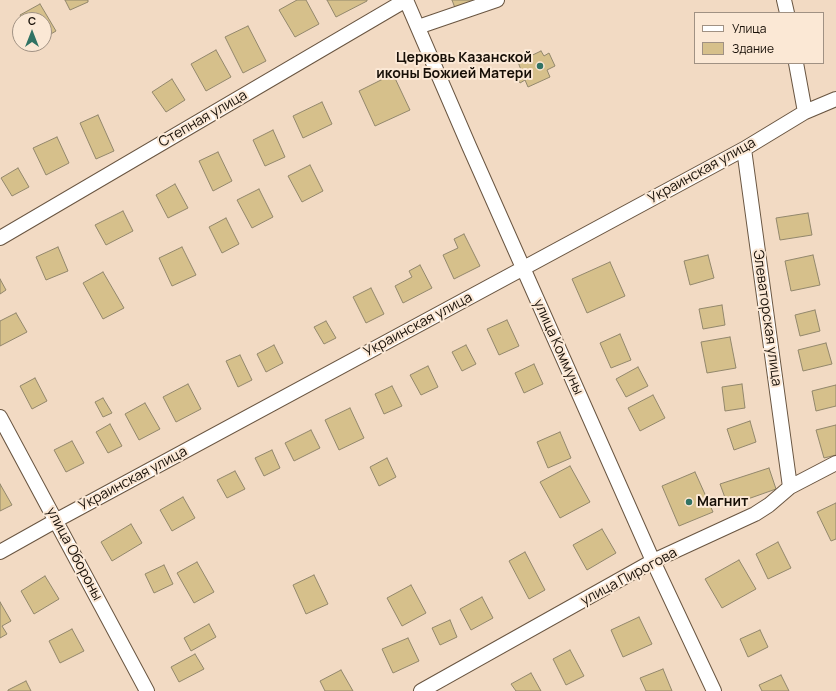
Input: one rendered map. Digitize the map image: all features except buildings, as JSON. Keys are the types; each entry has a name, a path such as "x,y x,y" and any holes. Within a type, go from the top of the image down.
{"street":[{"name":"улица Коммуны","path":"406,0 653,561 714,691"},
{"name":"Степная улица","path":"0,238 406,0"},
{"path":"418,27 497,0"},
{"path":"784,0 787,12"},
{"path":"796,64 805,112"},
{"name":"Украинская улица","path":"0,552 744,149 805,112 836,99"},
{"name":"Элеваторская улица","path":"744,149 790,487"},
{"name":"улица Обороны","path":"0,417 57,520 147,691"},
{"name":"улица Пирогова","path":"421,691 653,561 755,514 769,505 790,487 836,463"}],"place":[{"name":"Церковь Казанской иконы Божией Матери","path":"540,66"},
{"name":"Магнит","path":"689,502"}]}
